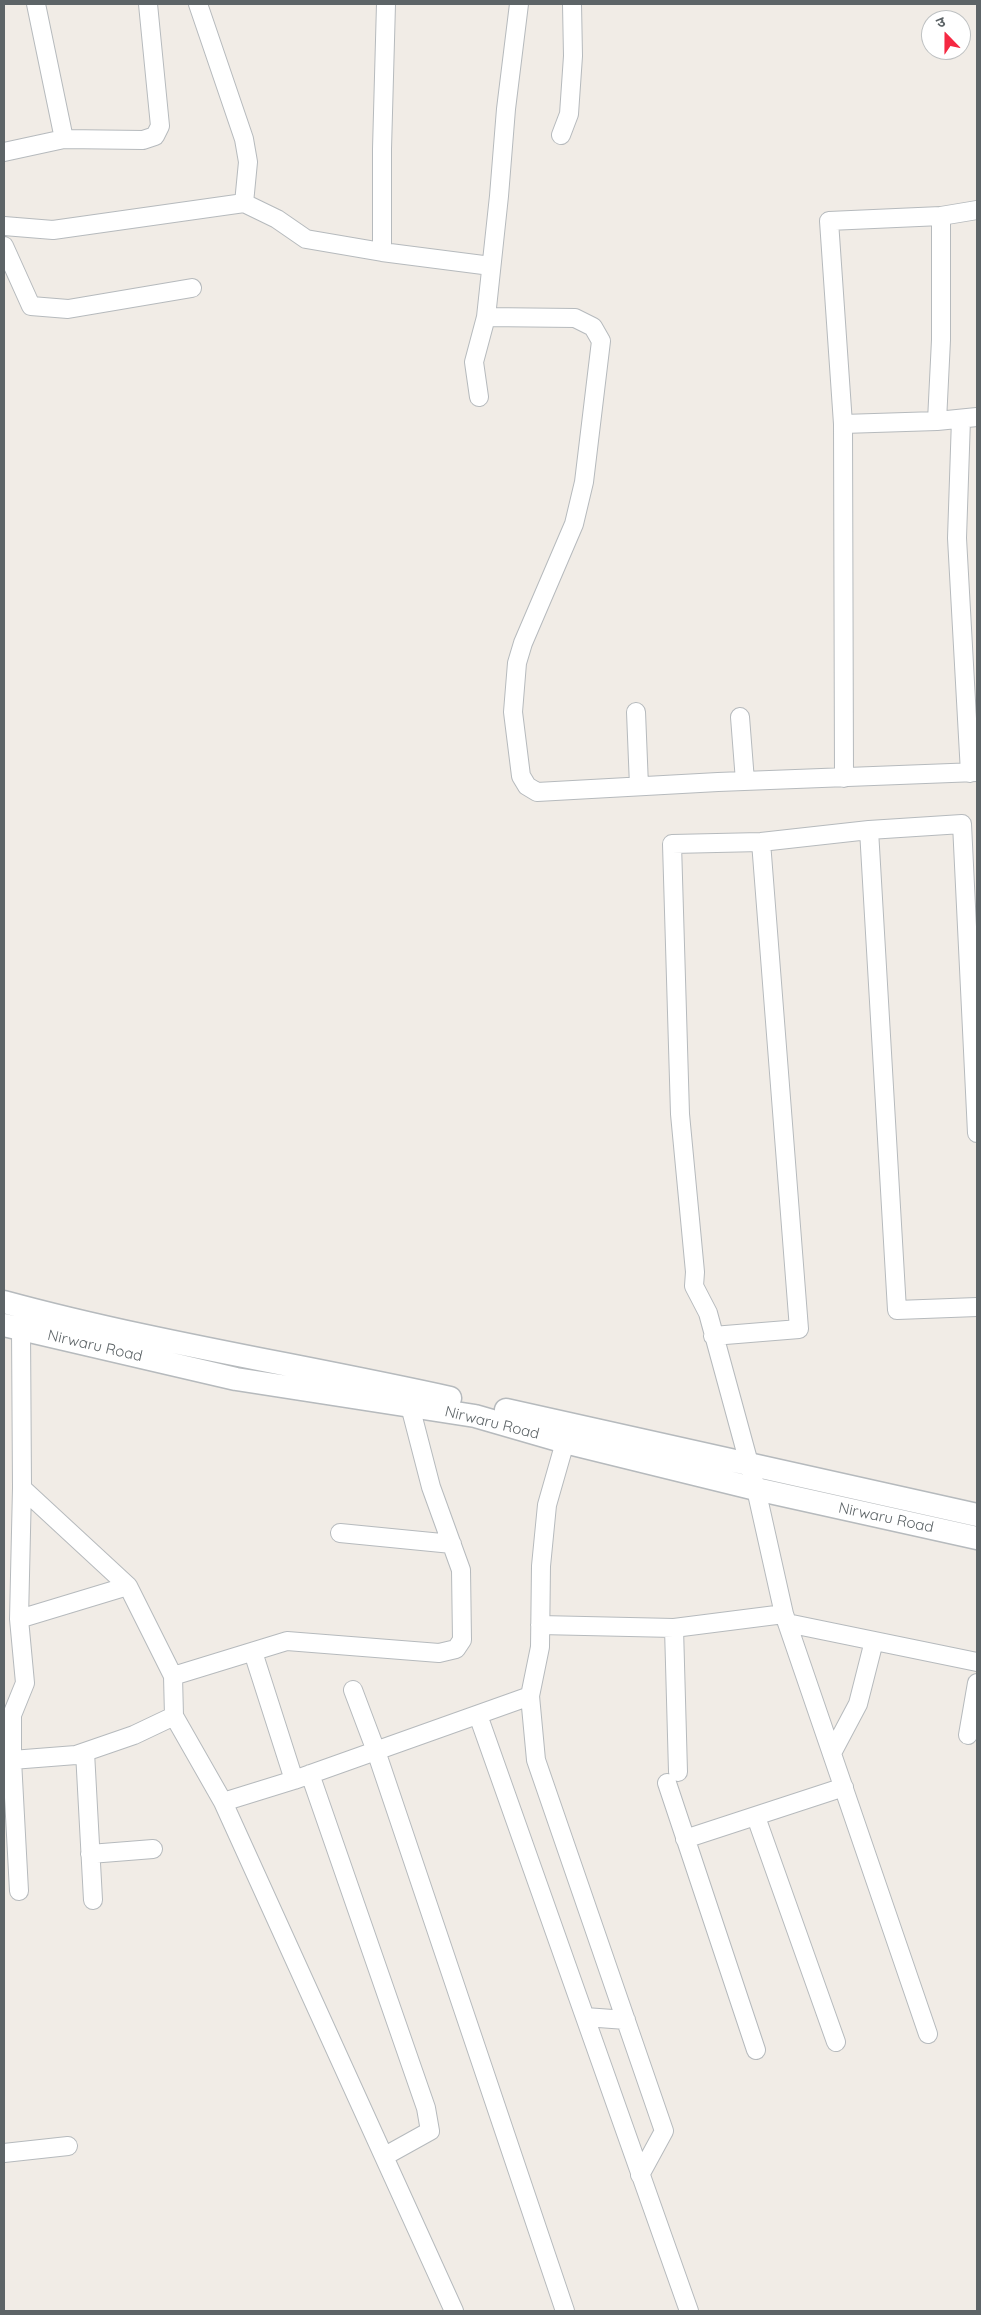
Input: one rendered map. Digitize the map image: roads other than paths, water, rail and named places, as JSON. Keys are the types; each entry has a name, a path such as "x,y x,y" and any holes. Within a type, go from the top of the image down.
{"street":[{"path":"36,4 64,139"},
{"path":"4,152 64,139 143,140 155,136 160,126 148,4"},
{"path":"198,4 244,140 248,162 244,204"},
{"path":"382,252 382,149 386,4"},
{"path":"479,397 474,362 486,317 506,110 520,4"},
{"path":"561,135 569,114 573,56 572,4"},
{"path":"4,226 53,230 244,204 277,219 306,239 382,252 491,266"},
{"path":"844,778 843,424 829,221 941,216 977,210"},
{"path":"937,422 941,340 941,216"},
{"path":"4,246 31,306 68,309 192,288"},
{"path":"486,317 575,318 593,327 602,341 584,482 574,524 523,643 517,663 513,712 521,776 526,786 537,792 974,772 957,538 969,418 937,422 843,424"},
{"path":"636,712 639,786"},
{"path":"740,717 745,781"},
{"path":"928,2034 786,1618 756,1489 747,1464 708,1313 694,1286 696,1272 680,1114 672,844 761,842 869,830 962,824 977,1133"},
{"path":"869,830 897,1310 977,1307"},
{"path":"714,1336 799,1329 761,842"},
{"name":"Nirwaru Road","path":"4,1302 62,1318 394,1386 977,1515"},
{"path":"12,1327 22,1488 19,1619 26,1682 12,1715 12,1760 19,1891"},
{"name":"Nirwaru Road","path":"12,1327 236,1379 475,1416 565,1442 756,1489 977,1538"},
{"path":"173,1676 287,1641 439,1653 456,1649 462,1640 461,1570 431,1487 410,1406"},
{"path":"565,1442 547,1505 541,1566 540,1647 530,1696 536,1760 664,2131 640,2175"},
{"path":"22,1488 128,1586 173,1676 174,1716 223,1802 454,2311"},
{"path":"340,1533 452,1544"},
{"path":"19,1619 128,1586"},
{"path":"540,1625 674,1628 786,1618 874,1642 977,1662"},
{"path":"674,1628 672,1778 685,1839 756,2050"},
{"path":"832,1753 858,1704 874,1642"},
{"path":"253,1652 426,2108 430,2131 384,2156"},
{"path":"968,1735 977,1683"},
{"path":"353,1690 376,1751 565,2311"},
{"path":"223,1802 302,1777 530,1696"},
{"path":"478,1715 688,2311"},
{"path":"12,1760 76,1755 134,1735 174,1716"},
{"path":"85,1752 93,1900"},
{"path":"685,1839 844,1787"},
{"path":"756,1816 836,2042"},
{"path":"90,1854 152,1849"},
{"path":"585,2017 626,2020"},
{"path":"4,2154 68,2146"}]}
